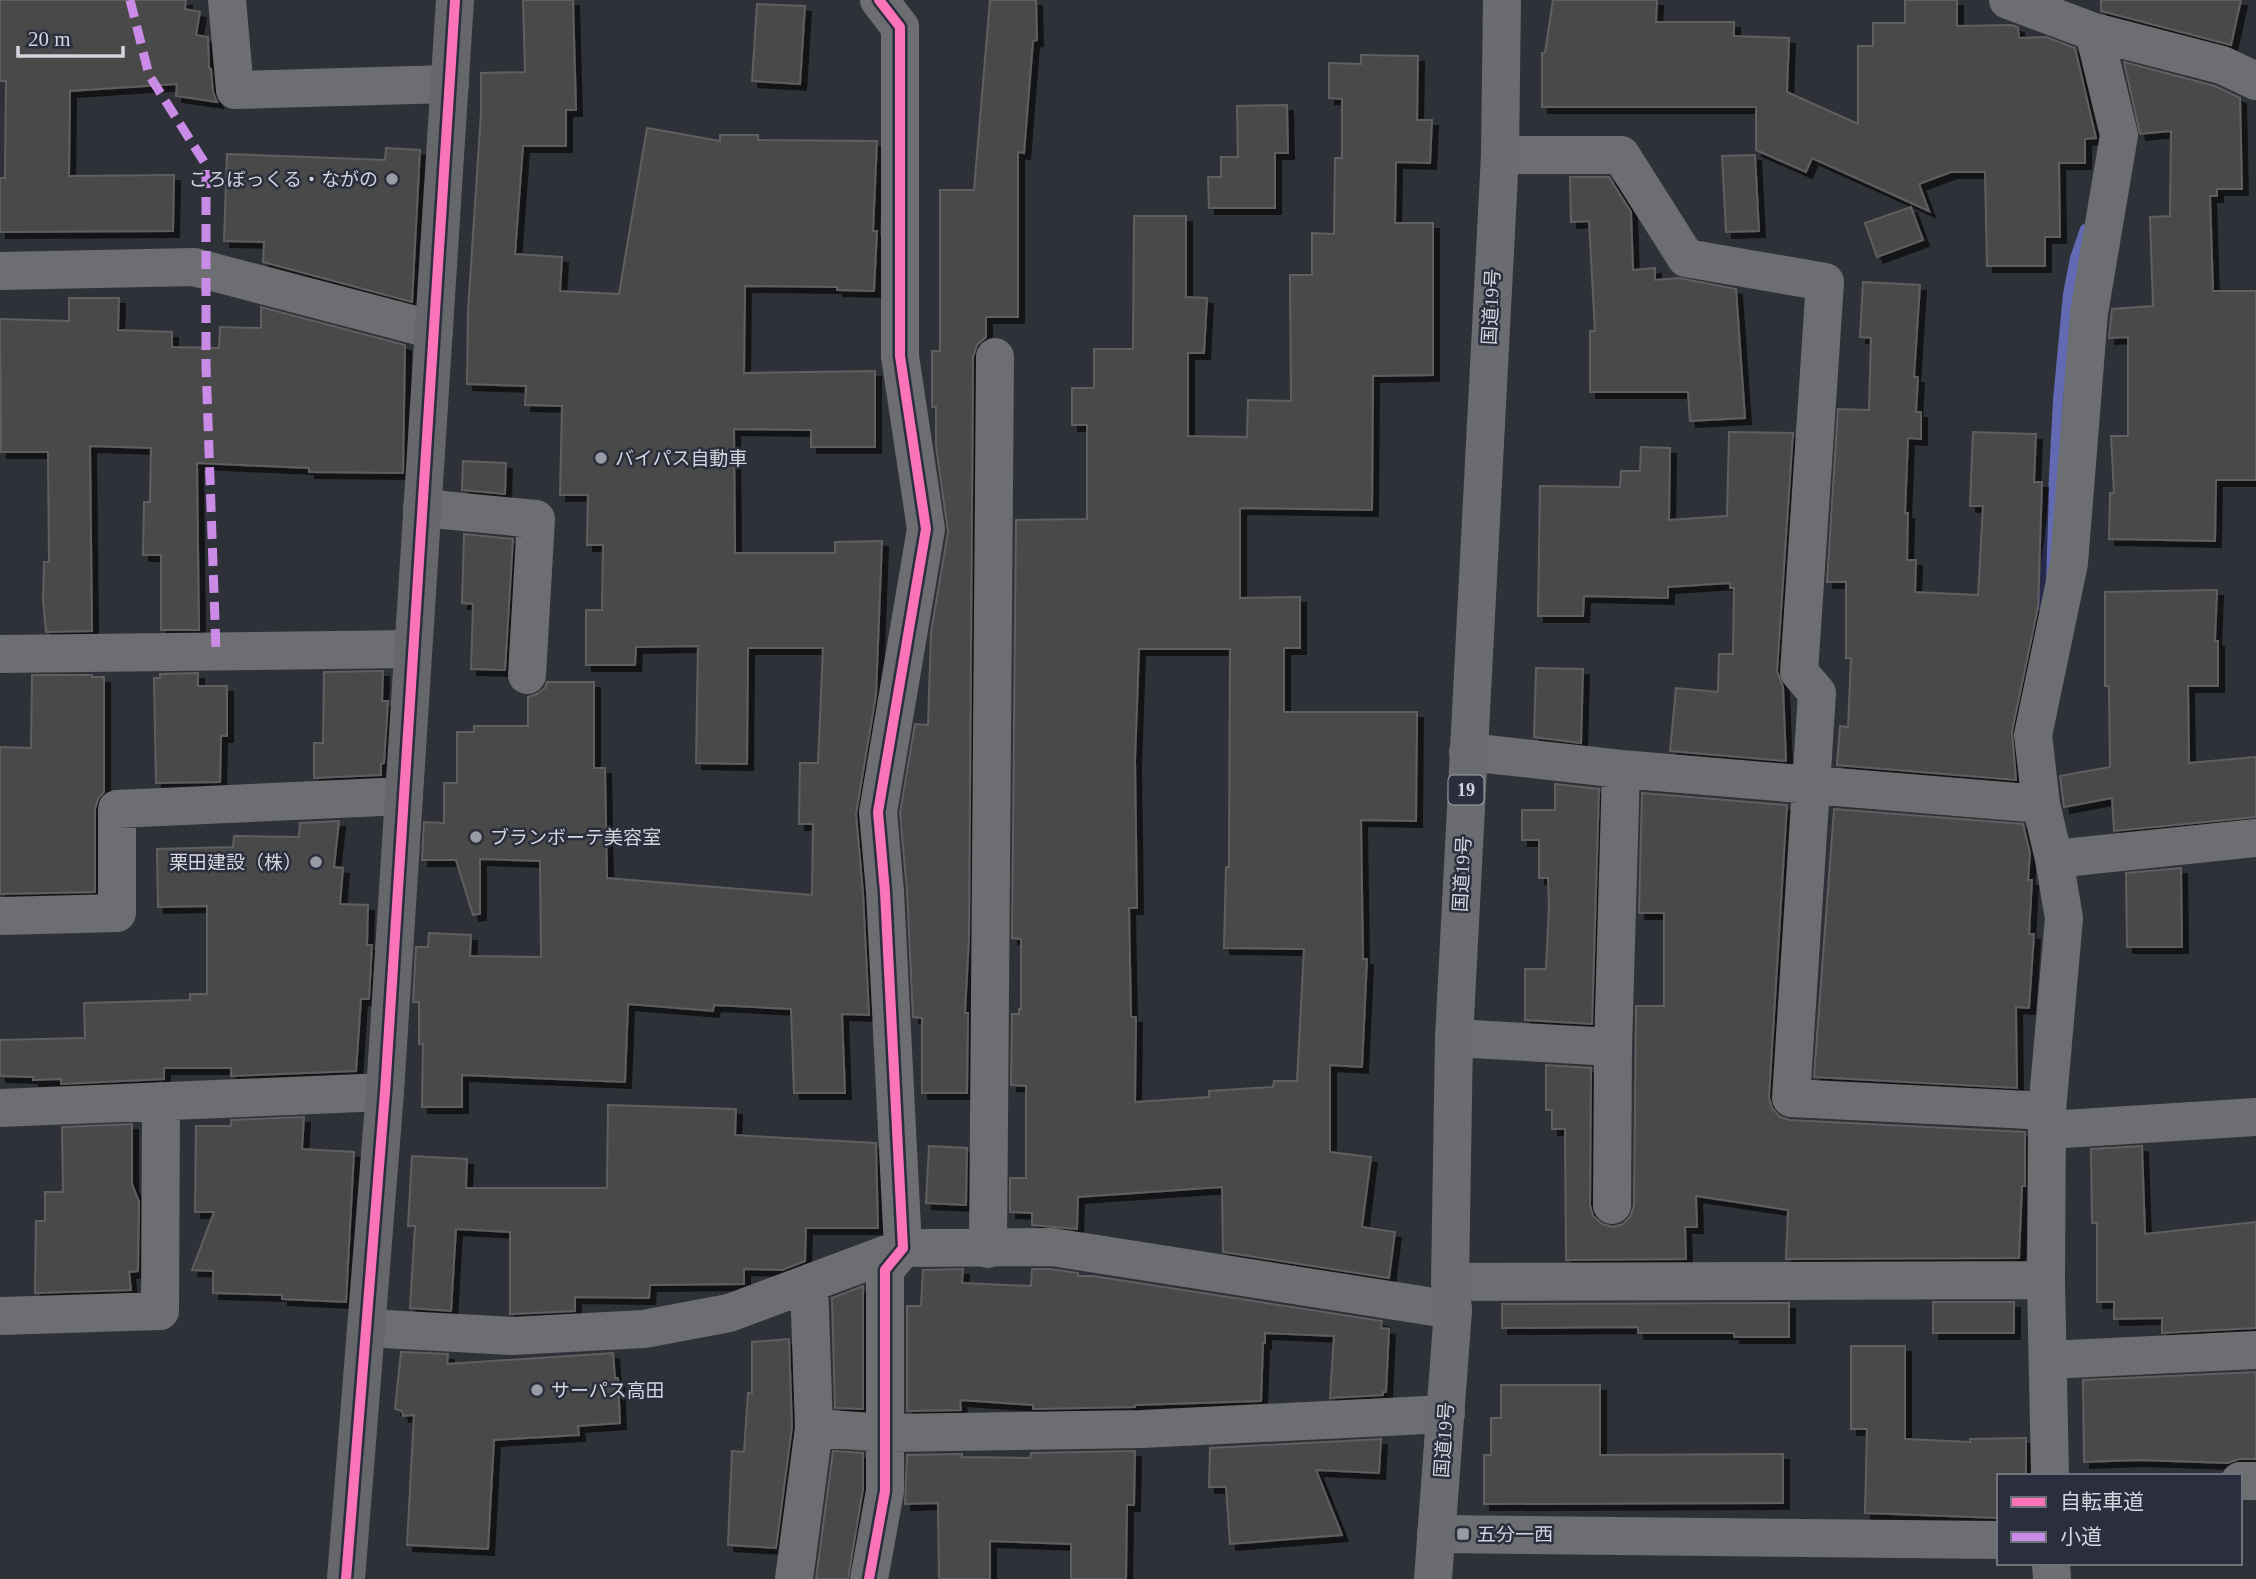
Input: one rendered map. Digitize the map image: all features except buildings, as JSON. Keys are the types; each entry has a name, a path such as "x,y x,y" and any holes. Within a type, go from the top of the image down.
{"highway":[{"name":"国道19号","path":"1433,1579 1446,1414 1451,1296 1454,1038 1500,155 1502,0"}],"street":[{"path":"227,0 235,89 450,84"},
{"path":"346,1579 385,1092 455,0"},
{"path":"869,1579 885,1491 885,1270 904,1248 885,892 878,812 926,529 900,356 900,27 878,0"},
{"path":"2008,0 2094,32 2222,65 2256,80"},
{"path":"2050,1474 2046,1280 2047,1121 2064,918 2041,804 2034,735 2069,563 2088,313 2119,135 2094,32"},
{"path":"1500,155 1621,155 1686,258 1825,282 1799,672 1817,693 1791,1098 2047,1121 2256,1117"},
{"path":"0,271 194,267 434,330"},
{"path":"988,1249 995,358"},
{"path":"422,508 536,519 527,675"},
{"path":"0,654 413,649"},
{"path":"1468,752 1621,769 2041,804"},
{"path":"1612,1205 1613,1047 1621,769"},
{"path":"0,916 117,913 117,808 404,796"},
{"path":"2054,859 2256,838"},
{"path":"1454,1038 1613,1047"},
{"path":"0,1108 385,1092"},
{"path":"0,1316 160,1311 161,1101"},
{"path":"366,1328 512,1336 643,1329 729,1313 904,1248 1052,1247 1451,1296 2046,1280"},
{"path":"794,1579 814,1427 809,1283"},
{"path":"2049,1360 2256,1350"},
{"path":"814,1427 887,1433 1142,1429 1446,1414"},
{"path":"1436,1534 1997,1540"}],"waterway":[{"path":"2041,606 2052,514 2058,400 2068,294 2075,258 2085,229"}],"marked path":[{"path":"130,0 149,75 206,165 206,365 216,651"}],"cycle path":[{"path":"346,1579 385,1092 455,0"},
{"path":"869,1579 885,1491 885,1270 903,1248 885,892 878,812 926,529 900,356 900,27 879,0"}],"place":[{"name":"ころぼっくる・ながの","path":"392,179"},
{"name":"バイパス自動車","path":"601,458"},
{"name":"ブランボーテ美容室","path":"476,837"},
{"name":"栗田建設（株）","path":"316,862"},
{"name":"サーパス高田","path":"537,1390"},
{"name":"五分一西","path":"1463,1534"}]}
